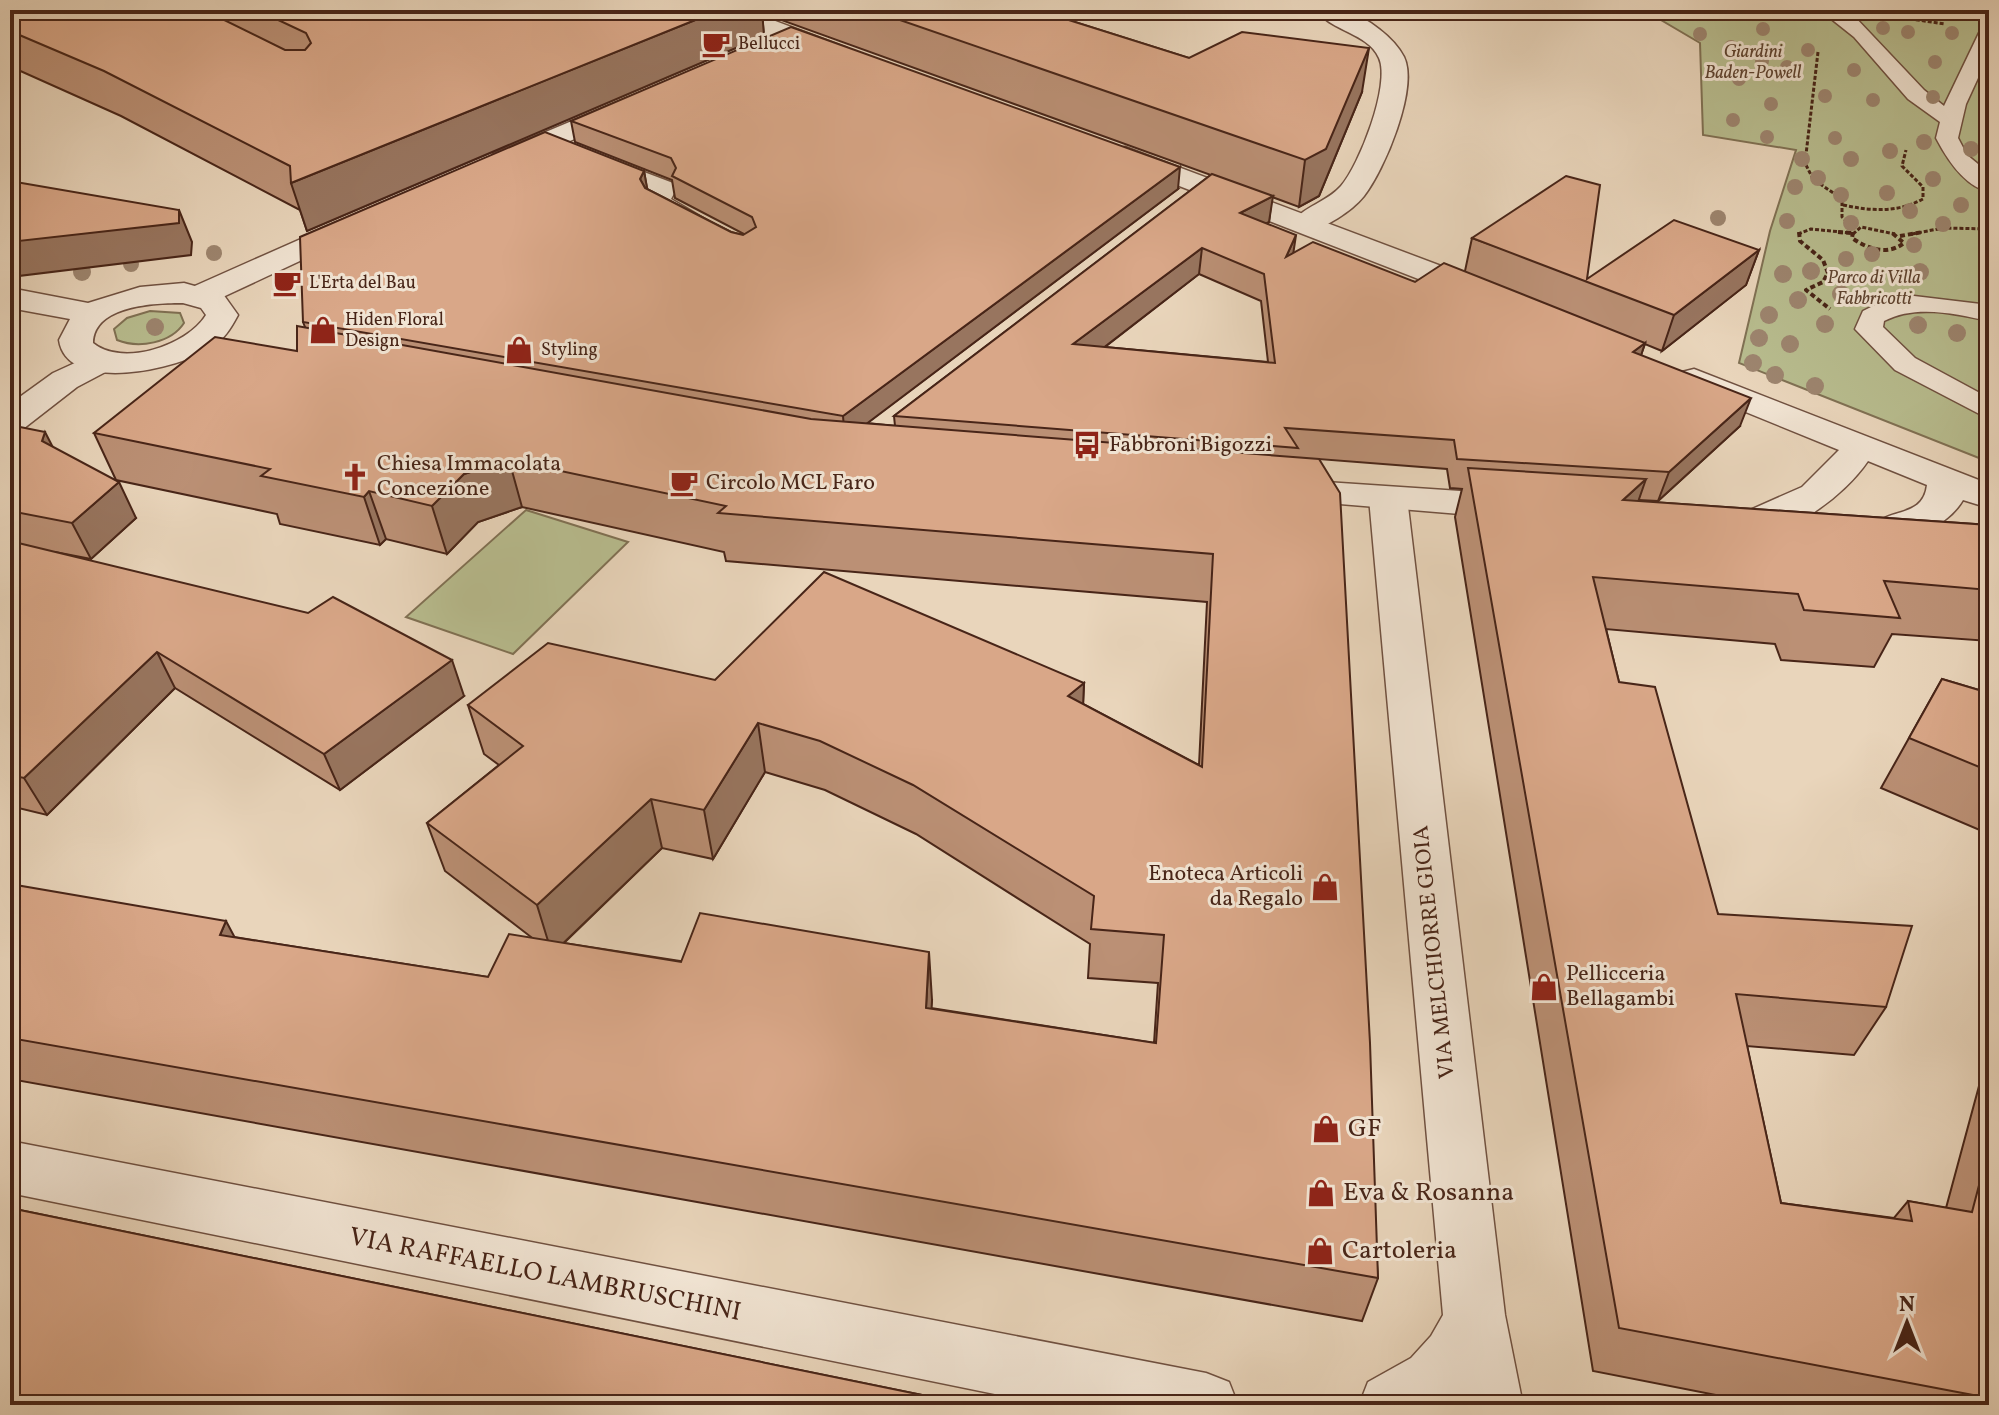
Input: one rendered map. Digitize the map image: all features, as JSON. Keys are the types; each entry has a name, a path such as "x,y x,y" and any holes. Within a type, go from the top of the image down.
{"street":[{"path":"724,10 866,63"},
{"path":"1307,223 1355,190 1389,109 1395,75 1394,64 1383,47 1328,10"},
{"path":"756,50 791,35"},
{"path":"473,172 658,92"},
{"path":"1102,148 1307,223 1516,306"},
{"path":"1176,207 1206,185"},
{"path":"199,296 386,210"},
{"path":"10,298 94,314 145,296 184,293 199,296 212,301 222,315 215,332 224,342 155,359 101,361 65,380 10,421"},
{"path":"94,314 75,338 77,348 101,361"},
{"path":"1674,370 1989,497"},
{"path":"1860,446 1839,478 1814,498 1737,521 1960,535"},
{"path":"1859,528 1933,513 1944,501 1946,480"},
{"path":"1251,488 1562,510"},
{"name":"VIA MELCHIORRE GIOIA","path":"1388,498 1474,1315 1491,1405"},
{"name":"VIA RAFFAELLO LAMBRUSCHINI","path":"10,1167 1079,1393 1206,1405"},
{"path":"1391,1405 1407,1399 1450,1367 1474,1315"}],"lane":[{"path":"1830,10 1855,26 1919,100 1951,119"},
{"path":"1986,38 1947,130 1950,149 1989,185"},
{"path":"546,141 665,188 658,202 720,234"},
{"path":"1989,313 1910,306 1878,313 1872,317 1869,329 1905,364 1989,410"}],"path":[{"path":"1900,236 1902,247 1890,250 1861,244 1842,217 1843,205 1838,195 1809,174 1804,144 1815,61 1821,44 1855,26 1887,17 1924,20 1986,38"},
{"path":"1843,205 1883,210 1918,203 1925,197 1925,190 1902,166 1902,154 1909,148 1921,146 1950,149"},
{"path":"1869,329 1831,310 1806,290 1823,282 1828,273 1823,260 1800,241 1798,232 1877,228 1900,236 1943,228 1989,229"}],"green space":[{"name":"Parco di Villa Fabbricotti","path":"1644,10 1989,10 1989,462 1739,363 1770,231 1796,150 1703,135 1700,43"},
{"path":"150,311 180,313 184,323 163,340 135,344 117,340 114,329 127,318"},
{"path":"526,510 628,542 513,654 406,617"}],"building":[{"path":"204,10 285,50 305,50 311,43 306,33 257,10 720,10 291,183 290,166 104,71 10,31 10,11"},
{"path":"871,10 1037,10 1189,58 1242,32 1369,48 1326,149 1305,160"},
{"path":"791,27 1180,167 843,416 303,322 300,237 545,132 644,171 640,179 645,188 731,232 743,235 756,227 752,217 672,176 676,168 671,158 571,121"},
{"path":"1212,174 1273,196 1240,213 1296,235 1286,257 1313,242 1415,282 1444,263 1645,343 1633,352 1751,398 1669,472 1457,459 1454,440 1285,428 1298,448 894,416","holes":["1202,248 1264,274 1275,363 1073,344"]},
{"path":"1566,176 1600,185 1587,279 1674,220 1759,250 1674,315 1472,238"},
{"path":"10,181 179,210 179,223 10,242"},
{"path":"297,326 811,419 1319,459 1340,493 1370,1043 1378,1278 10,1038 10,884 226,921 220,935 488,977 509,934 681,962 700,913 929,952 926,1008 1156,1043 1164,935 1091,929 1094,896 913,785 820,741 758,723 704,810 651,799 537,905 427,823 523,746 468,705 548,643 715,680 824,572 1084,683 1068,696 1202,767 1213,554 718,513 726,506 509,460 464,474 432,506 369,491 364,497 261,476 270,469 94,433 215,337 297,351"},
{"path":"10,425 45,432 42,441 119,482 72,523 10,511"},
{"path":"1468,468 1646,479 1623,500 1989,525 1989,590 1884,581 1900,618 1804,610 1798,594 1593,577 1619,682 1655,687 1718,914 1912,926 1886,1007 1736,994 1781,1203 1912,1221 1908,1201 1972,1212 1989,1147 1989,1398 1619,1328"},
{"path":"10,541 308,613 333,597 452,660 324,754 157,652 24,778 10,775"},
{"path":"1942,679 1989,693 1989,771 1909,738"},
{"path":"10,1208 971,1405 66,1405 10,1393"}],"place":[{"name":"Bellucci","path":"716,44"},
{"name":"L'Erta del Bau","path":"287,283"},
{"name":"Hiden Floral Design","path":"323,330"},
{"name":"Styling","path":"519,350"},
{"name":"Fabbroni Bigozzi","path":"1087,445"},
{"name":"Chiesa Immacolata Concezione","path":"355,477"},
{"name":"Circolo MCL Faro","path":"684,483"},
{"name":"Enoteca Articoli da Regalo","path":"1325,887"},
{"name":"Pellicceria Bellagambi","path":"1544,987"},
{"name":"GF","path":"1326,1129"},
{"name":"Eva & Rosanna","path":"1321,1193"},
{"name":"Cartoleria","path":"1320,1251"}],"park label":[{"name":"Giardini Baden-Powell","path":"1753,62"}]}
